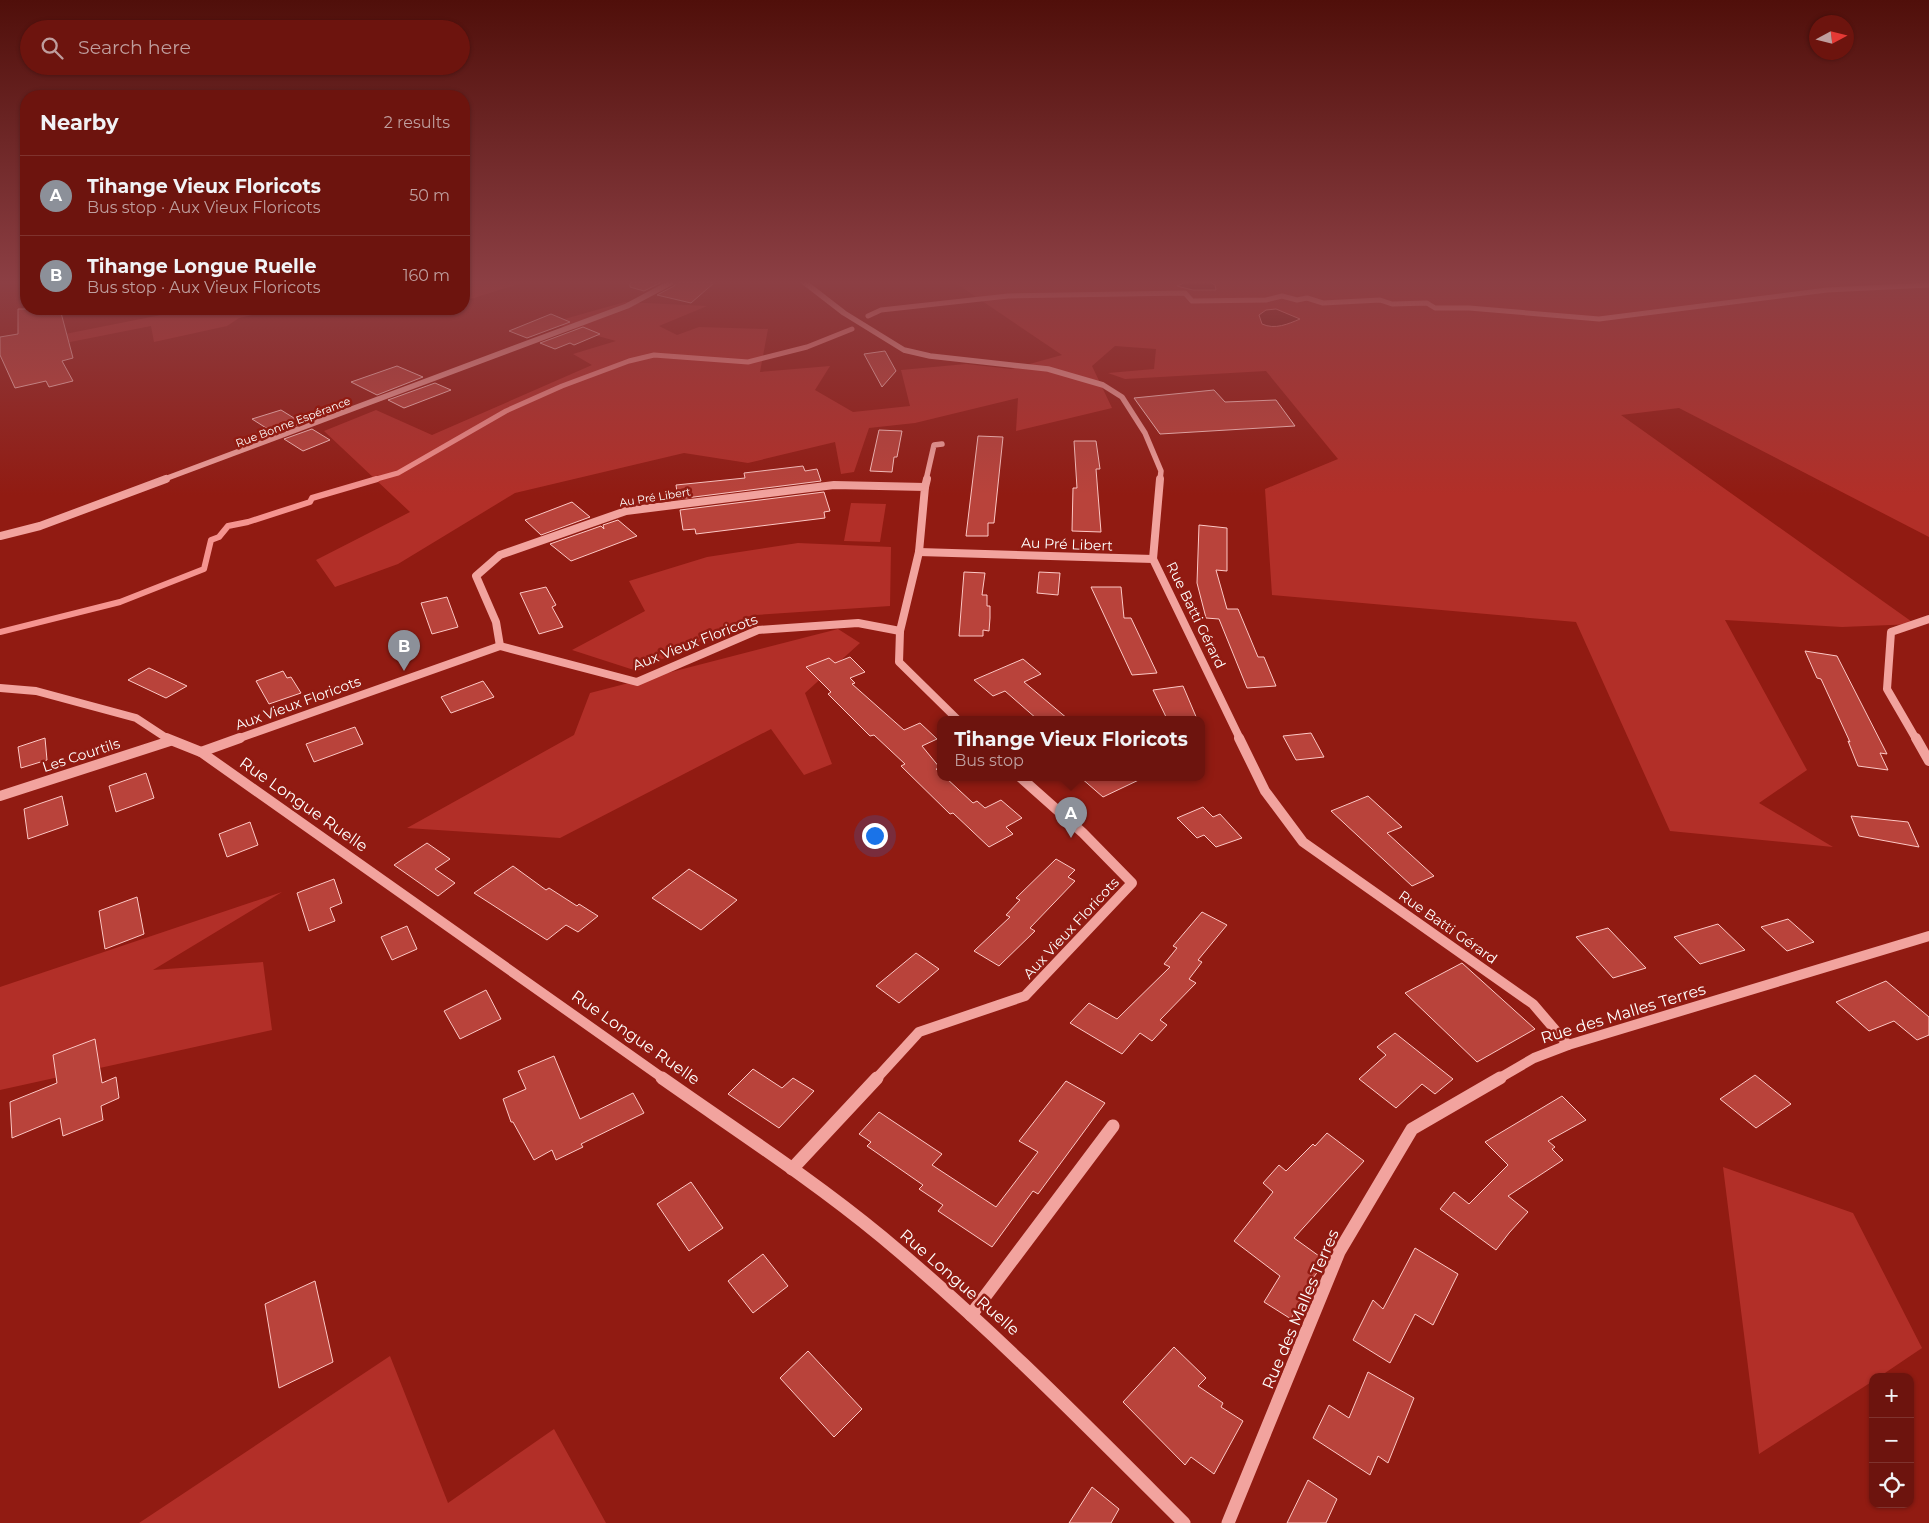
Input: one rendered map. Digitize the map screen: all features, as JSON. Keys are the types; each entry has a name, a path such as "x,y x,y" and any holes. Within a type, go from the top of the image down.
{"street":[{"name":"Rue Bonne Espérance","path":"0,536 58,520 502,353"},
{"name":"Rue Batti Gérard","path":"917,353 1048,370 1103,386 1122,397 1145,433 1161,471 1153,559 1266,791 1303,842 1533,1004 1568,1045"},
{"path":"942,444 934,445 925,487 919,552 900,631 899,662 954,716"},
{"name":"Au Pré Libert","path":"500,646 496,622 476,576 500,555 626,511 834,485 925,487"},
{"name":"Au Pré Libert","path":"919,552 1153,559"},
{"path":"1929,619 1891,632 1887,689 1929,761"},
{"name":"Aux Vieux Floricots","path":"201,752 500,646 638,682 758,630 858,623 900,631"},
{"name":"Rue Longue Ruelle","path":"0,688 36,691 136,718 170,740 201,752 792,1169 882,1237 1006,1346 1184,1523"},
{"name":"Les Courtils","path":"0,796 170,740"},
{"name":"Aux Vieux Floricots","path":"792,1169 919,1032 1025,996 1132,883 1083,833 1024,781"},
{"name":"Rue des Malles Terres","path":"1228,1523 1339,1252 1412,1129 1534,1058 1568,1045 1929,936"},
{"path":"971,1315 1113,1126"}],"shaded area":[{"path":"576,353 764,353 760,372 830,366 815,390 853,412 910,406 901,370 966,364 1011,369 1062,355 1059,353 1107,353 1092,366 1112,408 1016,431 1018,398 915,423 869,428 854,472 841,474 835,442 748,463 684,453 515,493 398,564 335,587 316,560 410,512 324,431 376,410 432,435 592,365 573,354"},
{"path":"1156,353 1929,353 1929,537 1679,408 1621,415 1915,624 1842,627 1725,620 1807,770 1759,803 1833,847 1670,831 1576,622 1272,595 1265,489 1338,459 1266,371 1125,379 1108,373 1154,369"},
{"path":"851,503 886,504 880,542 844,541"},
{"path":"798,543 891,547 890,606 756,615 637,671 572,650 645,611 629,581 707,557"},
{"path":"838,629 860,643 805,693 832,764 804,775 771,729 560,838 407,828 574,735 590,693"},
{"path":"282,892 153,970 263,962 272,1030 0,1090 0,987"},
{"path":"1723,1167 1853,1213 1922,1348 1885,1373 1869,1373 1869,1384 1759,1454"},
{"path":"390,1356 448,1503 554,1429 606,1523 139,1523"}],"building":[{"path":"0,353 72,353 73,358 62,361 73,381 49,387 46,381 15,388"},
{"path":"886,353 896,371 882,387 864,354"},
{"path":"397,366 423,377 377,395 351,382"},
{"path":"435,383 451,390 404,408 388,400"},
{"path":"1214,390 1225,402 1276,400 1295,426 1160,434 1134,398"},
{"path":"281,410 302,423 274,433 252,419"},
{"path":"312,429 330,440 303,451 284,439"},
{"path":"879,430 902,431 897,457 894,457 892,472 870,471"},
{"path":"978,436 1003,437 994,523 988,523 988,536 966,536"},
{"path":"1074,441 1096,441 1100,469 1096,469 1101,532 1072,531 1073,488 1077,488"},
{"path":"803,466 805,471 817,469 821,481 678,499 676,485 745,478 744,473"},
{"path":"824,492 830,511 824,512 825,518 696,534 695,529 683,530 680,510"},
{"path":"572,502 590,517 541,535 525,520"},
{"path":"618,520 637,536 571,561 550,544 601,526 604,529 603,525"},
{"path":"1199,525 1227,528 1227,571 1216,570 1227,609 1238,609 1258,657 1264,657 1276,686 1247,688 1219,619 1206,618 1197,583"},
{"path":"964,572 985,573 982,595 987,595 987,606 990,606 990,618 989,631 983,630 983,636 959,636"},
{"path":"1039,572 1060,573 1058,595 1037,593"},
{"path":"546,587 556,605 552,607 563,627 539,634 520,593"},
{"path":"1091,587 1121,587 1124,618 1131,618 1157,673 1132,675"},
{"path":"447,597 458,627 432,634 421,603"},
{"path":"1805,651 1837,656 1887,754 1880,753 1888,770 1858,766 1848,741 1850,742 1821,679 1817,678"},
{"path":"850,657 865,672 850,678 855,683 852,684 904,730 920,723 937,739 922,746 937,764 937,781 949,781 973,803 977,801 985,808 1001,800 1022,818 1006,827 1013,834 989,847 953,813 950,814 901,766 905,764 874,735 870,736 828,694 831,692 806,667 829,658 835,663"},
{"path":"1023,659 1041,674 1024,682 1064,716 1034,716 1005,691 993,696 974,680"},
{"path":"149,668 187,686 166,698 128,680"},
{"path":"283,671 287,678 291,677 301,693 269,704 256,681"},
{"path":"483,681 494,697 451,713 441,697"},
{"path":"1183,686 1196,716 1166,716 1153,690"},
{"path":"355,727 363,744 314,762 306,744"},
{"path":"1311,733 1324,757 1296,760 1283,736"},
{"path":"45,738 47,760 21,768 18,747"},
{"path":"146,773 154,798 116,812 109,786"},
{"path":"1085,781 1137,781 1103,797"},
{"path":"62,796 68,825 28,839 24,809"},
{"path":"1368,796 1402,827 1387,833 1434,876 1412,886 1331,811"},
{"path":"1203,807 1213,817 1220,814 1242,838 1216,847 1204,835 1197,838 1177,818"},
{"path":"1851,816 1908,822 1919,847 1859,836"},
{"path":"250,822 258,845 227,857 219,834"},
{"path":"427,843 450,859 435,869 455,883 438,896 394,865"},
{"path":"1056,859 1075,870 1068,877 1075,881 1030,928 1035,931 999,966 974,951 1010,917 1006,915 1020,900 1016,898"},
{"path":"513,866 546,890 549,888 577,906 579,904 598,916 578,932 566,925 547,940 474,893"},
{"path":"689,869 737,900 701,930 652,898"},
{"path":"334,879 342,903 330,908 335,921 309,931 297,893"},
{"path":"137,897 144,934 105,949 99,911"},
{"path":"1202,912 1227,925 1198,960 1202,962 1189,979 1196,983 1160,1020 1167,1025 1152,1041 1140,1033 1122,1054 1070,1023 1089,1003 1117,1019 1170,967 1164,964 1177,948 1173,946"},
{"path":"1788,919 1814,942 1787,951 1761,927"},
{"path":"1718,924 1745,950 1700,964 1674,937"},
{"path":"407,926 417,949 392,960 381,937"},
{"path":"1608,928 1646,968 1613,978 1576,937"},
{"path":"916,953 939,969 899,1003 876,986"},
{"path":"1462,963 1535,1029 1477,1062 1405,993"},
{"path":"1886,981 1929,1017 1929,1035 1917,1040 1894,1021 1869,1031 1836,1002"},
{"path":"486,990 501,1019 460,1039 444,1011"},
{"path":"1395,1033 1453,1079 1435,1094 1422,1084 1396,1108 1359,1079 1386,1055 1377,1047"},
{"path":"95,1039 102,1083 116,1077 119,1098 101,1106 103,1120 63,1136 60,1118 12,1138 10,1102 57,1083 53,1055"},
{"path":"554,1056 580,1119 633,1093 644,1113 581,1144 583,1147 556,1160 552,1150 534,1160 513,1122 511,1122 503,1099 526,1089 518,1071"},
{"path":"753,1069 782,1088 793,1078 814,1091 779,1128 728,1094"},
{"path":"1755,1075 1791,1104 1756,1128 1720,1099"},
{"path":"1066,1081 1105,1103 1038,1194 1033,1191 992,1247 938,1211 943,1205 919,1189 923,1185 867,1146 871,1142 859,1134 879,1112 942,1154 932,1165 996,1207 1038,1152 1019,1141"},
{"path":"1562,1096 1586,1120 1548,1141 1555,1147 1552,1149 1563,1160 1508,1196 1528,1212 1496,1250 1440,1209 1454,1192 1469,1204 1508,1165 1485,1142"},
{"path":"1327,1133 1364,1161 1294,1238 1326,1261 1313,1278 1291,1319 1264,1302 1280,1276 1234,1241 1273,1192 1263,1183 1279,1165 1286,1171"},
{"path":"691,1182 723,1228 689,1251 657,1204"},
{"path":"1415,1248 1458,1274 1433,1325 1415,1314 1390,1363 1353,1340 1373,1300 1383,1309"},
{"path":"763,1254 788,1286 753,1313 728,1281"},
{"path":"315,1281 333,1362 279,1388 265,1304"},
{"path":"1174,1347 1206,1378 1198,1386 1223,1403 1221,1407 1243,1421 1214,1474 1191,1457 1185,1465 1123,1402"},
{"path":"808,1351 862,1409 834,1437 780,1378"},
{"path":"1368,1372 1414,1398 1388,1463 1378,1456 1370,1475 1313,1438 1329,1405 1349,1418"},
{"path":"1308,1480 1337,1499 1326,1523 1287,1523"},
{"path":"1092,1487 1119,1509 1111,1523 1069,1523"}],"waterway":[{"path":"373,480 398,473 506,411 562,386 629,361 654,355 748,362 783,353"},
{"path":"0,632 120,602 204,569 211,540 219,537 228,526 248,522 310,502 312,498 377,479"}],"place":[{"name":"Tihange Longue Ruelle","path":"404,671"},
{"name":"Tihange Vieux Floricots","path":"1071,838"}]}
